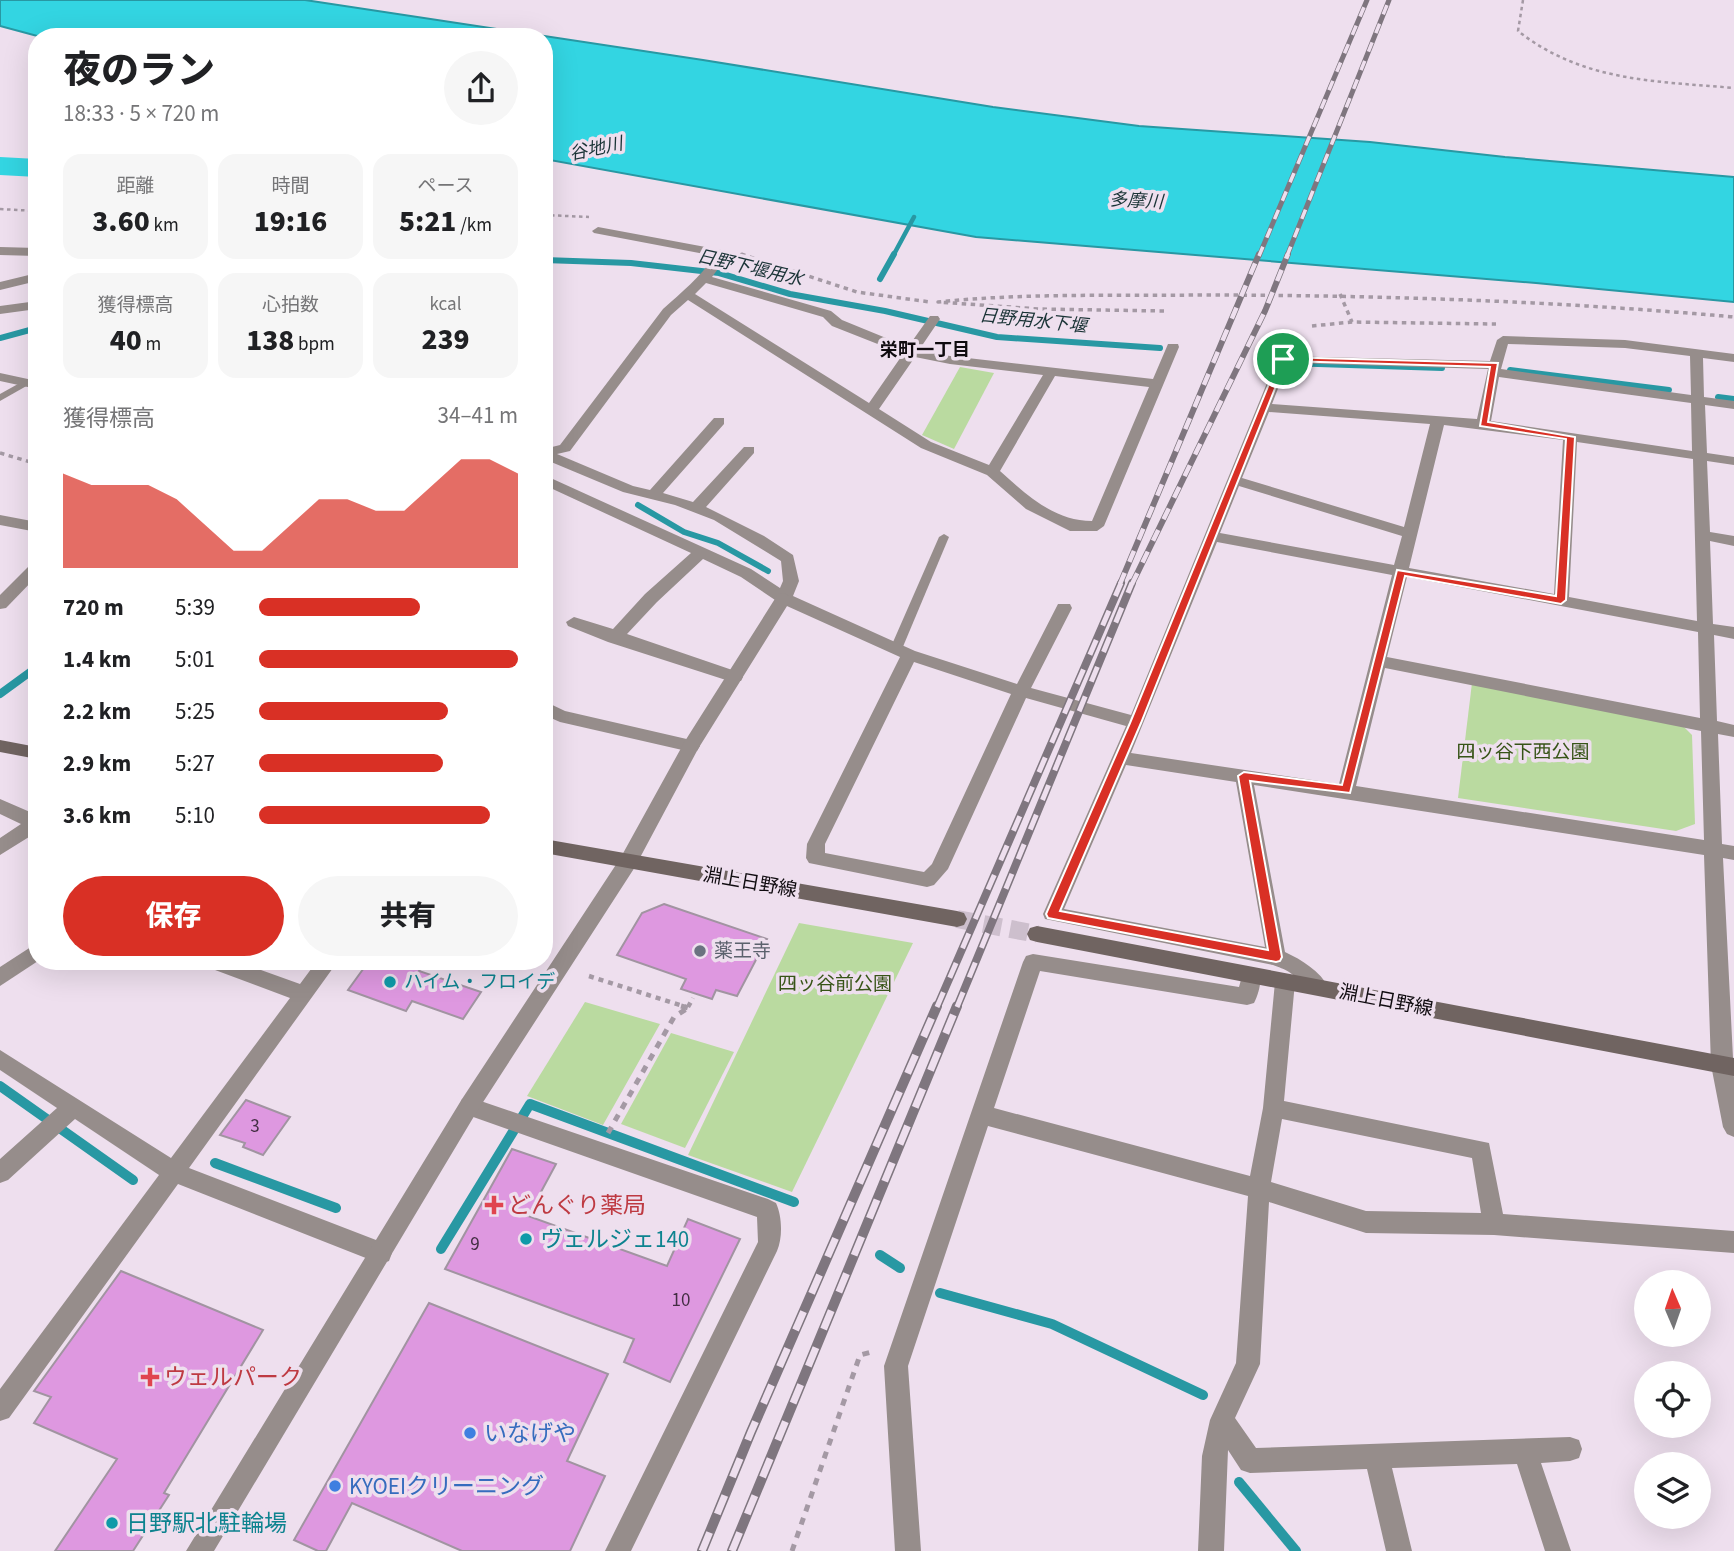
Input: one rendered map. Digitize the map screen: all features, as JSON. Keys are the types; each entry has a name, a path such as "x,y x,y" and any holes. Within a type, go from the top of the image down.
{"main road":[{"path":"0,746 28,751"},
{"name":"淵上日野線","path":"553,848 957,919"},
{"name":"淵上日野線","path":"1037,934 1728,1066"}],"street":[{"path":"553,451 565,448 644,341 685,293 708,274 723,254 598,231"},
{"path":"0,251 28,252"},
{"path":"708,274 827,314 837,323 910,352 950,360 1158,384"},
{"path":"0,286 28,279"},
{"path":"685,293 926,445 992,472 1031,506 1070,526 1097,526 1172,347"},
{"path":"0,310 28,306"},
{"path":"871,411 932,323"},
{"path":"1483,424 1493,368 1503,340 1625,344 1734,358"},
{"path":"1696,353 1713,848 1734,1127"},
{"path":"1319,988 1296,966 1276,957 1052,914 1136,723 1283,359 1493,368 1734,405"},
{"path":"992,472 1052,372"},
{"path":"0,377 28,380"},
{"path":"1263,407 1483,424 1734,461"},
{"path":"653,495 719,421"},
{"path":"1346,790 1438,421"},
{"path":"1561,600 1570,437"},
{"path":"696,508 749,450"},
{"path":"199,1551 469,1106 628,862 691,746 784,598 791,581 788,559 719,517 628,489 553,458"},
{"path":"1233,480 1410,534"},
{"path":"553,483 746,573 784,598 903,652 1021,691 1136,723"},
{"path":"0,520 28,525"},
{"path":"1702,535 1734,541"},
{"path":"1210,536 1734,633"},
{"path":"614,638 651,597 702,552"},
{"path":"0,604 28,576"},
{"path":"903,652 816,844 814,858 927,880 939,869 1021,691 1064,608"},
{"path":"574,622 614,638 735,677"},
{"path":"1379,661 1734,731"},
{"path":"553,712 561,716 691,746"},
{"path":"1120,758 1346,790 1734,853"},
{"path":"1244,776 1276,957"},
{"path":"0,806 28,818"},
{"path":"0,848 28,828"},
{"path":"0,978 28,958"},
{"path":"908,1551 896,1366 1033,962 1247,997 1251,975"},
{"path":"238,970 303,994"},
{"path":"0,1409 321,970"},
{"path":"1211,1551 1214,1456 1222,1420 1248,1364 1259,1189 1273,1108 1285,982"},
{"path":"0,1059 69,1111 174,1173 381,1253"},
{"path":"469,1106 768,1210 769,1243 618,1551"},
{"path":"1273,1108 1481,1150 1494,1224"},
{"path":"0,1173 69,1111"},
{"path":"981,1114 1259,1189 1366,1222 1494,1224 1734,1242"},
{"path":"1222,1420 1250,1461 1570,1449"},
{"path":"1525,1451 1558,1551"},
{"path":"1377,1458 1399,1551"}],"lane":[{"path":"0,398 28,384"},
{"path":"903,652 944,537"}],"path":[{"path":"1522,0 1518,31 1535,46 1567,61 1615,75 1734,88"},
{"path":"0,209 28,211"},
{"path":"1164,311 1039,309 938,302 975,298 1166,294 1340,294 1503,299 1734,317"},
{"path":"1340,294 1352,322"},
{"path":"0,453 28,461"},
{"path":"589,976 688,1008"},
{"path":"610,1130 674,1017 688,1008 693,998"},
{"path":"792,1551 860,1355 904,1343"}],"green space":[{"path":"960,367 994,373 954,449 922,435"},
{"name":"四ッ谷下西公園","path":"1472,683 1681,724 1692,735 1695,824 1676,831 1458,798"},
{"name":"四ッ谷前公園","path":"799,923 913,943 792,1192 688,1155"},
{"path":"585,1002 660,1024 603,1125 527,1096"},
{"path":"671,1033 734,1052 685,1148 621,1124"}],"water":[{"path":"0,0 305,0 491,28 28,28 28,34 0,26"},
{"name":"多摩川","path":"553,37 993,107 1139,126 1370,142 1734,177 1734,302 1536,283 976,237 553,161"}],"building":[{"path":"664,904 767,939 737,996 716,990 712,999 681,989 686,979 617,955 642,913"},
{"path":"362,970 420,970 481,992 463,1019 412,1001 406,1011 348,990"},
{"path":"246,1100 290,1117 263,1155 243,1147 245,1143 220,1135"},
{"name":"ヴェルジェ140","path":"512,1149 556,1164 528,1216 667,1266 688,1219 740,1239 670,1382 624,1362 634,1339 445,1269"},
{"path":"121,1271 263,1330 164,1493 169,1495 133,1551 55,1551 117,1459 34,1423 51,1397 34,1391"},
{"path":"429,1303 608,1374 567,1461 605,1476 570,1551 462,1551 352,1503 326,1551 318,1551 294,1540"}],"waterway":[{"name":"谷地川","path":"0,166 28,168"},
{"name":"日野下堰用水","path":"893,256 914,217"},
{"name":"日野下堰用水","path":"880,279 894,254"},
{"name":"日野下堰用水","path":"553,260 631,263 719,273 790,294 885,311 997,337 1160,348"},
{"path":"0,338 28,330"},
{"name":"日野用水下堰","path":"1257,360 1268,361"},
{"name":"日野用水下堰","path":"1287,363 1442,368"},
{"name":"日野用水下堰","path":"1510,370 1669,390"},
{"name":"日野用水下堰","path":"1718,397 1734,399"},
{"path":"638,505 684,532 718,543 768,571"},
{"path":"0,694 28,674"},
{"path":"0,1086 133,1180"},
{"path":"441,1249 530,1104 794,1202"},
{"path":"215,1163 336,1208"},
{"path":"880,1255 900,1268"},
{"path":"940,1293 1052,1324 1203,1395"},
{"path":"1239,1482 1296,1551"}],"tunnel":[{"path":"957,919 1037,934"}],"railway":[{"path":"1259,256 1367,0"},
{"path":"1287,256 1389,0"},
{"path":"1120,584 1259,254"},
{"path":"1132,584 1265,311 1288,254"},
{"path":"937,1007 1121,583"},
{"path":"957,1007 1132,583"},
{"path":"702,1551 751,1432 937,1006"},
{"path":"732,1551 957,1006"}],"place":[{"name":"薬王寺","path":"700,951"},
{"name":"ハイム・フロイデ","path":"390,982"},
{"name":"どんぐり薬局","path":"494,1205"},
{"name":"ヴェルジェ140","path":"526,1239"},
{"name":"ウェルパーク","path":"150,1377"},
{"name":"いなげや","path":"470,1433"},
{"name":"KYOEIクリーニング","path":"335,1486"},
{"name":"日野駅北駐輪場","path":"112,1523"}],"district":[{"name":"栄町一丁目","path":"925,350"}],"route":[{"path":"1283,359 1495,365 1483,424 1570,437 1561,600 1401,572 1346,790 1244,776 1276,957 1052,914 1136,723 1283,359"}]}
